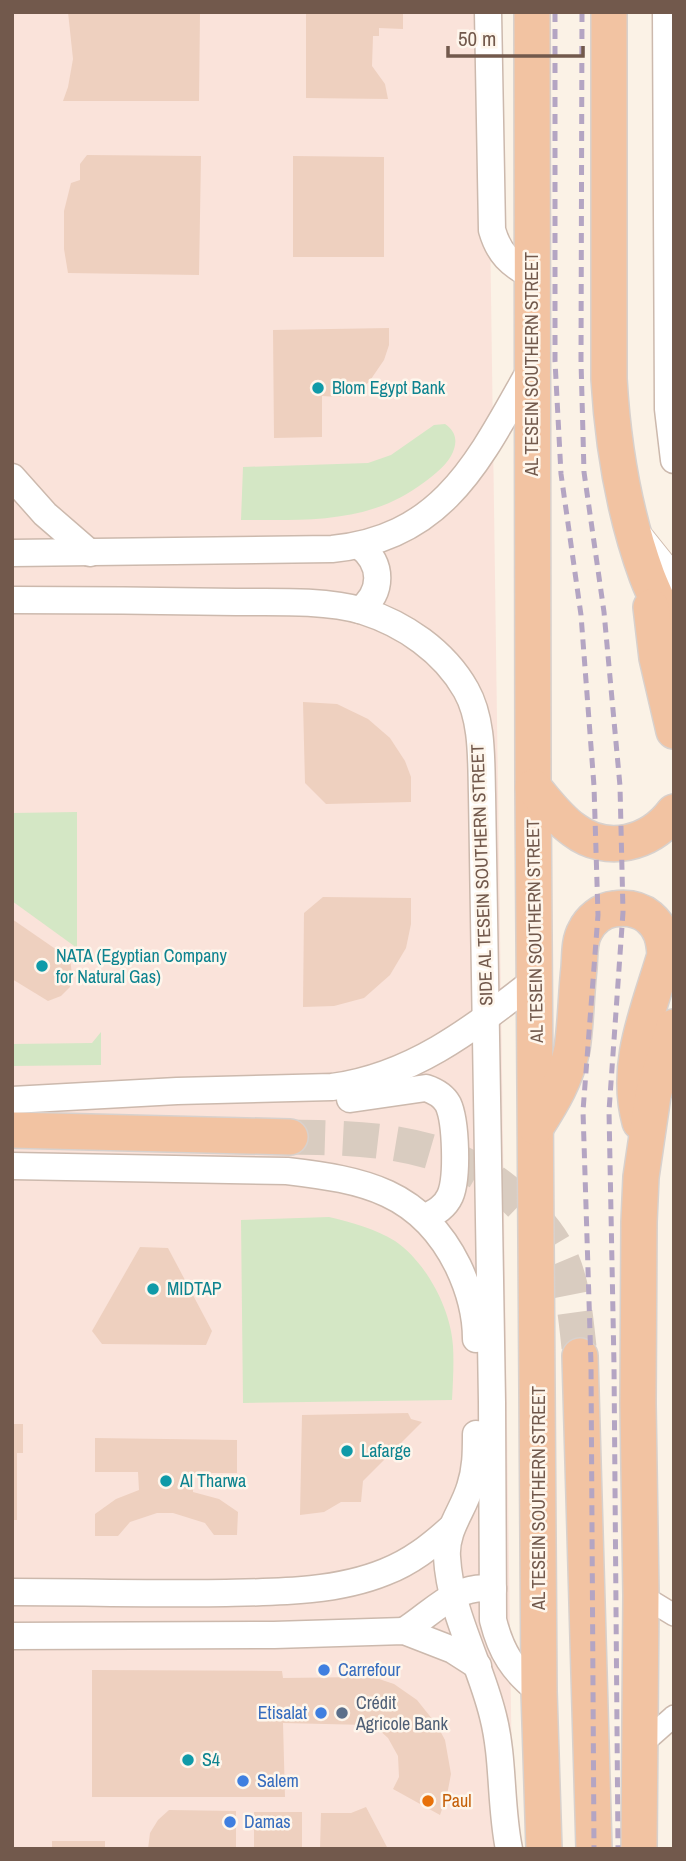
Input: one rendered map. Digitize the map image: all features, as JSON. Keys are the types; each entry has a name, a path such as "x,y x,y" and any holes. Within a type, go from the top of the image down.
{"highway":[{"name":"AL TESEIN SOUTHERN STREET","path":"532,12 533,787 539,1691 544,1849"},
{"path":"609,12 609,379 612,432 632,529 661,580 674,636"},
{"path":"661,580 657,659 674,731"},
{"path":"533,787 574,830 592,840 615,845 635,841 656,831 674,812"},
{"path":"536,1127 567,1070 572,1047 580,948 584,931 595,917 610,909 627,907 643,912 656,923 664,938 665,955 634,1066 634,1096 646,1139"},
{"path":"639,1849 639,1222 646,1139 666,1073 674,1027"},
{"path":"12,1130 290,1137"},
{"path":"580,1356 594,1849"}],"street":[{"path":"488,12 492,230 504,257 532,276"},
{"path":"666,12 670,117 668,410 674,460"},
{"path":"12,553 332,549 360,546 387,537 436,509 457,489 491,439 532,367"},
{"path":"12,477 45,514 90,553"},
{"path":"360,546 373,560 378,578 373,597 360,610"},
{"name":"SIDE AL TESEIN SOUTHERN STREET","path":"12,600 276,603 360,610 400,626 426,643 453,671 466,691 473,708 481,750 486,1018 485,1403"},
{"path":"12,1100 354,1084 414,1064 486,1018 536,980"},
{"path":"129,1095 149,1101 176,1103 294,1103 349,1100 412,1089 426,1088 436,1092 447,1101 454,1126 454,1182 443,1208 426,1217"},
{"path":"12,1166 287,1171 331,1176 400,1199 426,1217 454,1257 472,1304 485,1403 493,1620 498,1641 515,1670 539,1691"},
{"path":"485,1403 474,1475 447,1543 447,1558 453,1595 494,1720 509,1849"},
{"path":"12,1592 273,1592 355,1581 409,1562 452,1528"},
{"path":"404,1631 453,1595 478,1586 493,1589"},
{"path":"273,1592 274,1635"},
{"path":"641,1595 674,1615"},
{"path":"12,1636 274,1635 404,1631 453,1650 478,1667"},
{"path":"640,1746 674,1716"}],"shaded area":[{"path":"12,12 487,12 513,1849 12,1849"}],"green space":[{"path":"445,424 455,438 451,456 432,476 399,498 378,507 333,517 241,520 243,467 368,463 391,455 434,425"},
{"path":"77,812 77,948 12,901 12,813"},
{"path":"101,1032 101,1065 12,1066 12,1044 92,1043"},
{"path":"329,1217 363,1226 395,1241 417,1261 426,1274 442,1302 451,1332 452,1400 243,1403 241,1220"}],"building":[{"path":"68,12 200,12 199,101 63,101 73,59"},
{"path":"306,12 403,12 403,29 379,28 379,36 373,36 372,66 385,84 388,99 306,98"},
{"path":"87,155 201,156 199,275 68,273 64,249 64,211 71,183 80,180 80,164"},
{"path":"293,156 384,157 384,257 293,257"},
{"name":"Blom Egypt Bank","path":"389,328 389,345 384,360 369,382 355,393 338,397 322,396 322,437 274,438 273,330"},
{"path":"303,702 337,704 368,719 390,738 405,761 411,777 411,802 326,804 305,783"},
{"path":"323,897 411,898 411,924 406,948 390,975 364,998 334,1006 303,1007 304,913"},
{"name":"NATA (Egyptian Company for Natural Gas)","path":"12,919 70,959 70,987 61,996 48,1001 12,979"},
{"name":"MIDTAP","path":"140,1247 168,1248 212,1331 206,1345 102,1344 92,1331"},
{"name":"Lafarge","path":"408,1413 411,1419 422,1422 363,1481 361,1502 341,1502 324,1512 300,1515 302,1415"},
{"path":"12,1424 23,1424 23,1453 17,1453 17,1520 12,1520"},
{"name":"Al Tharwa","path":"95,1438 237,1440 237,1473 193,1473 193,1492 219,1499 238,1512 237,1535 214,1535 205,1523 173,1513 157,1513 130,1522 118,1536 95,1536 95,1514 116,1499 139,1490 138,1472 95,1472"},
{"name":"S4","path":"92,1670 282,1671 283,1678 361,1677 394,1684 417,1700 445,1740 451,1774 440,1815 393,1789 399,1777 398,1756 388,1738 377,1728 367,1725 283,1723 285,1797 92,1797"},
{"path":"366,1807 388,1849 320,1849 321,1813 351,1813"},
{"path":"169,1810 236,1811 236,1849 148,1849 150,1833 158,1820"},
{"path":"254,1812 302,1812 302,1849 254,1849"},
{"path":"52,1841 105,1841 105,1849 52,1849"}],"tunnel":[{"path":"290,1137 351,1139 409,1146 437,1154 490,1179 533,1217 558,1252 571,1290 580,1356"}],"railway":[{"path":"555,12 555,361 561,474 581,615 594,786 598,915 583,1111 591,1364 594,1849"},
{"path":"582,12 581,361 584,472 604,612 620,786 623,912 609,1111 618,1849"}],"place":[{"name":"Blom Egypt Bank","path":"318,388"},
{"name":"NATA (Egyptian Company for Natural Gas)","path":"42,966"},
{"name":"MIDTAP","path":"153,1289"},
{"name":"Lafarge","path":"347,1451"},
{"name":"Al Tharwa","path":"166,1481"},
{"name":"Carrefour","path":"324,1670"},
{"name":"Etisalat","path":"321,1713"},
{"name":"Crédit Agricole Bank","path":"342,1713"},
{"name":"S4","path":"188,1760"},
{"name":"Salem","path":"243,1781"},
{"name":"Paul","path":"428,1801"},
{"name":"Damas","path":"230,1822"}]}
